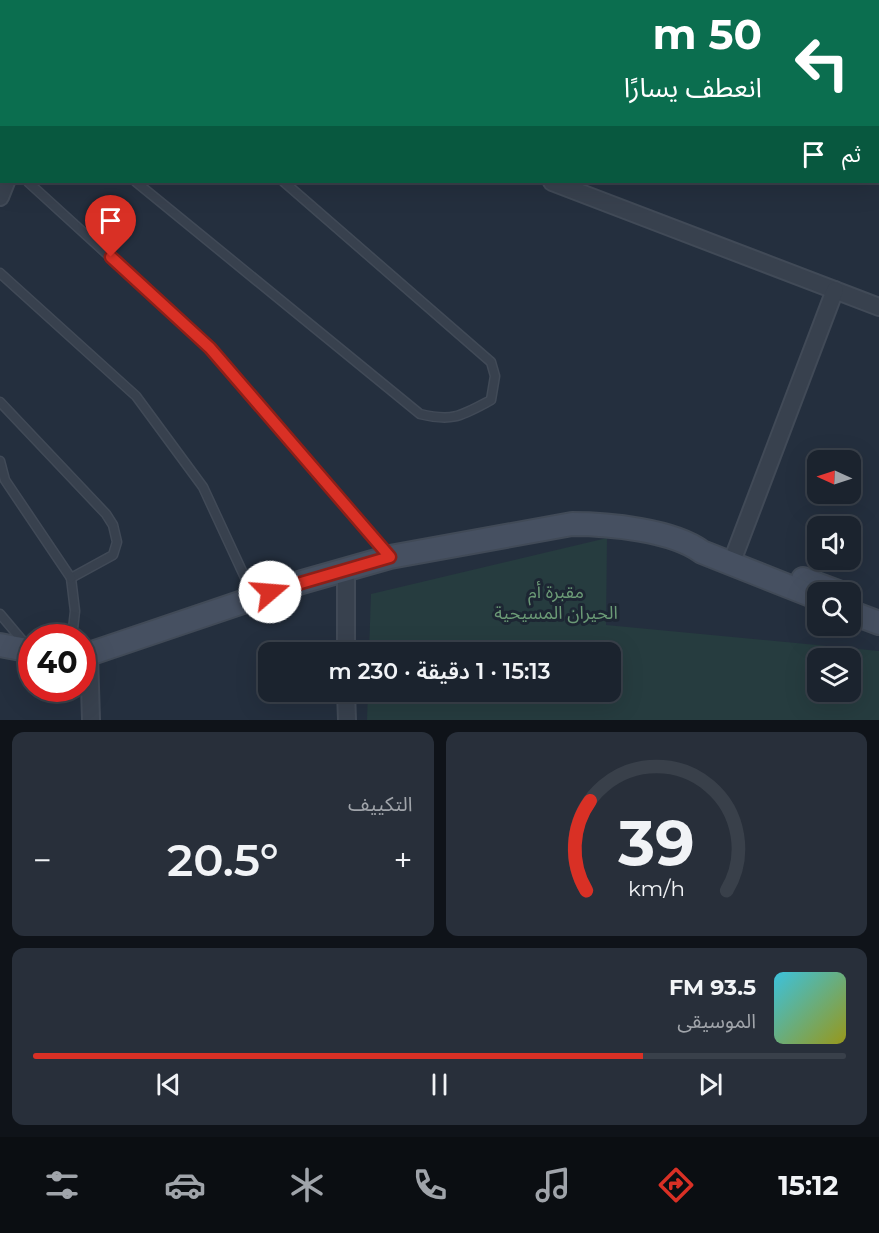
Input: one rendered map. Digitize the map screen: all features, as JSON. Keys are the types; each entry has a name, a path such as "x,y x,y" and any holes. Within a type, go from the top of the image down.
{"street":[{"path":"558,183 879,307"},
{"path":"734,558 835,290"},
{"path":"96,651 168,629 254,597 390,557 572,525 600,524 627,527 693,546 704,544 807,593"},
{"path":"734,558 807,582"},
{"path":"346,570 346,642"},
{"path":"861,601 879,608"},
{"path":"861,616 879,623"},
{"path":"0,645 18,648"},
{"path":"90,702 91,720"},
{"path":"346,702 346,720"}],"lane":[{"path":"29,183 210,348 390,557"},
{"path":"137,183 420,414 441,419 465,414 490,400 495,376 491,362 285,183"},
{"path":"0,273 136,396 203,486 254,597"},
{"path":"0,402 106,514 113,525 117,542 113,555 71,578"},
{"path":"0,461 5,480 71,578 75,611 74,624"},
{"path":"0,614 18,635"}],"green space":[{"name":"مقبرة أم الحيران المسيحية","path":"607,538 606,625 848,648 807,648 807,702 861,702 861,649 879,651 879,720 367,720 368,702 621,702 621,642 369,642 371,594"}],"route":[{"path":"111,257 210,348 390,557 270,592"}]}
